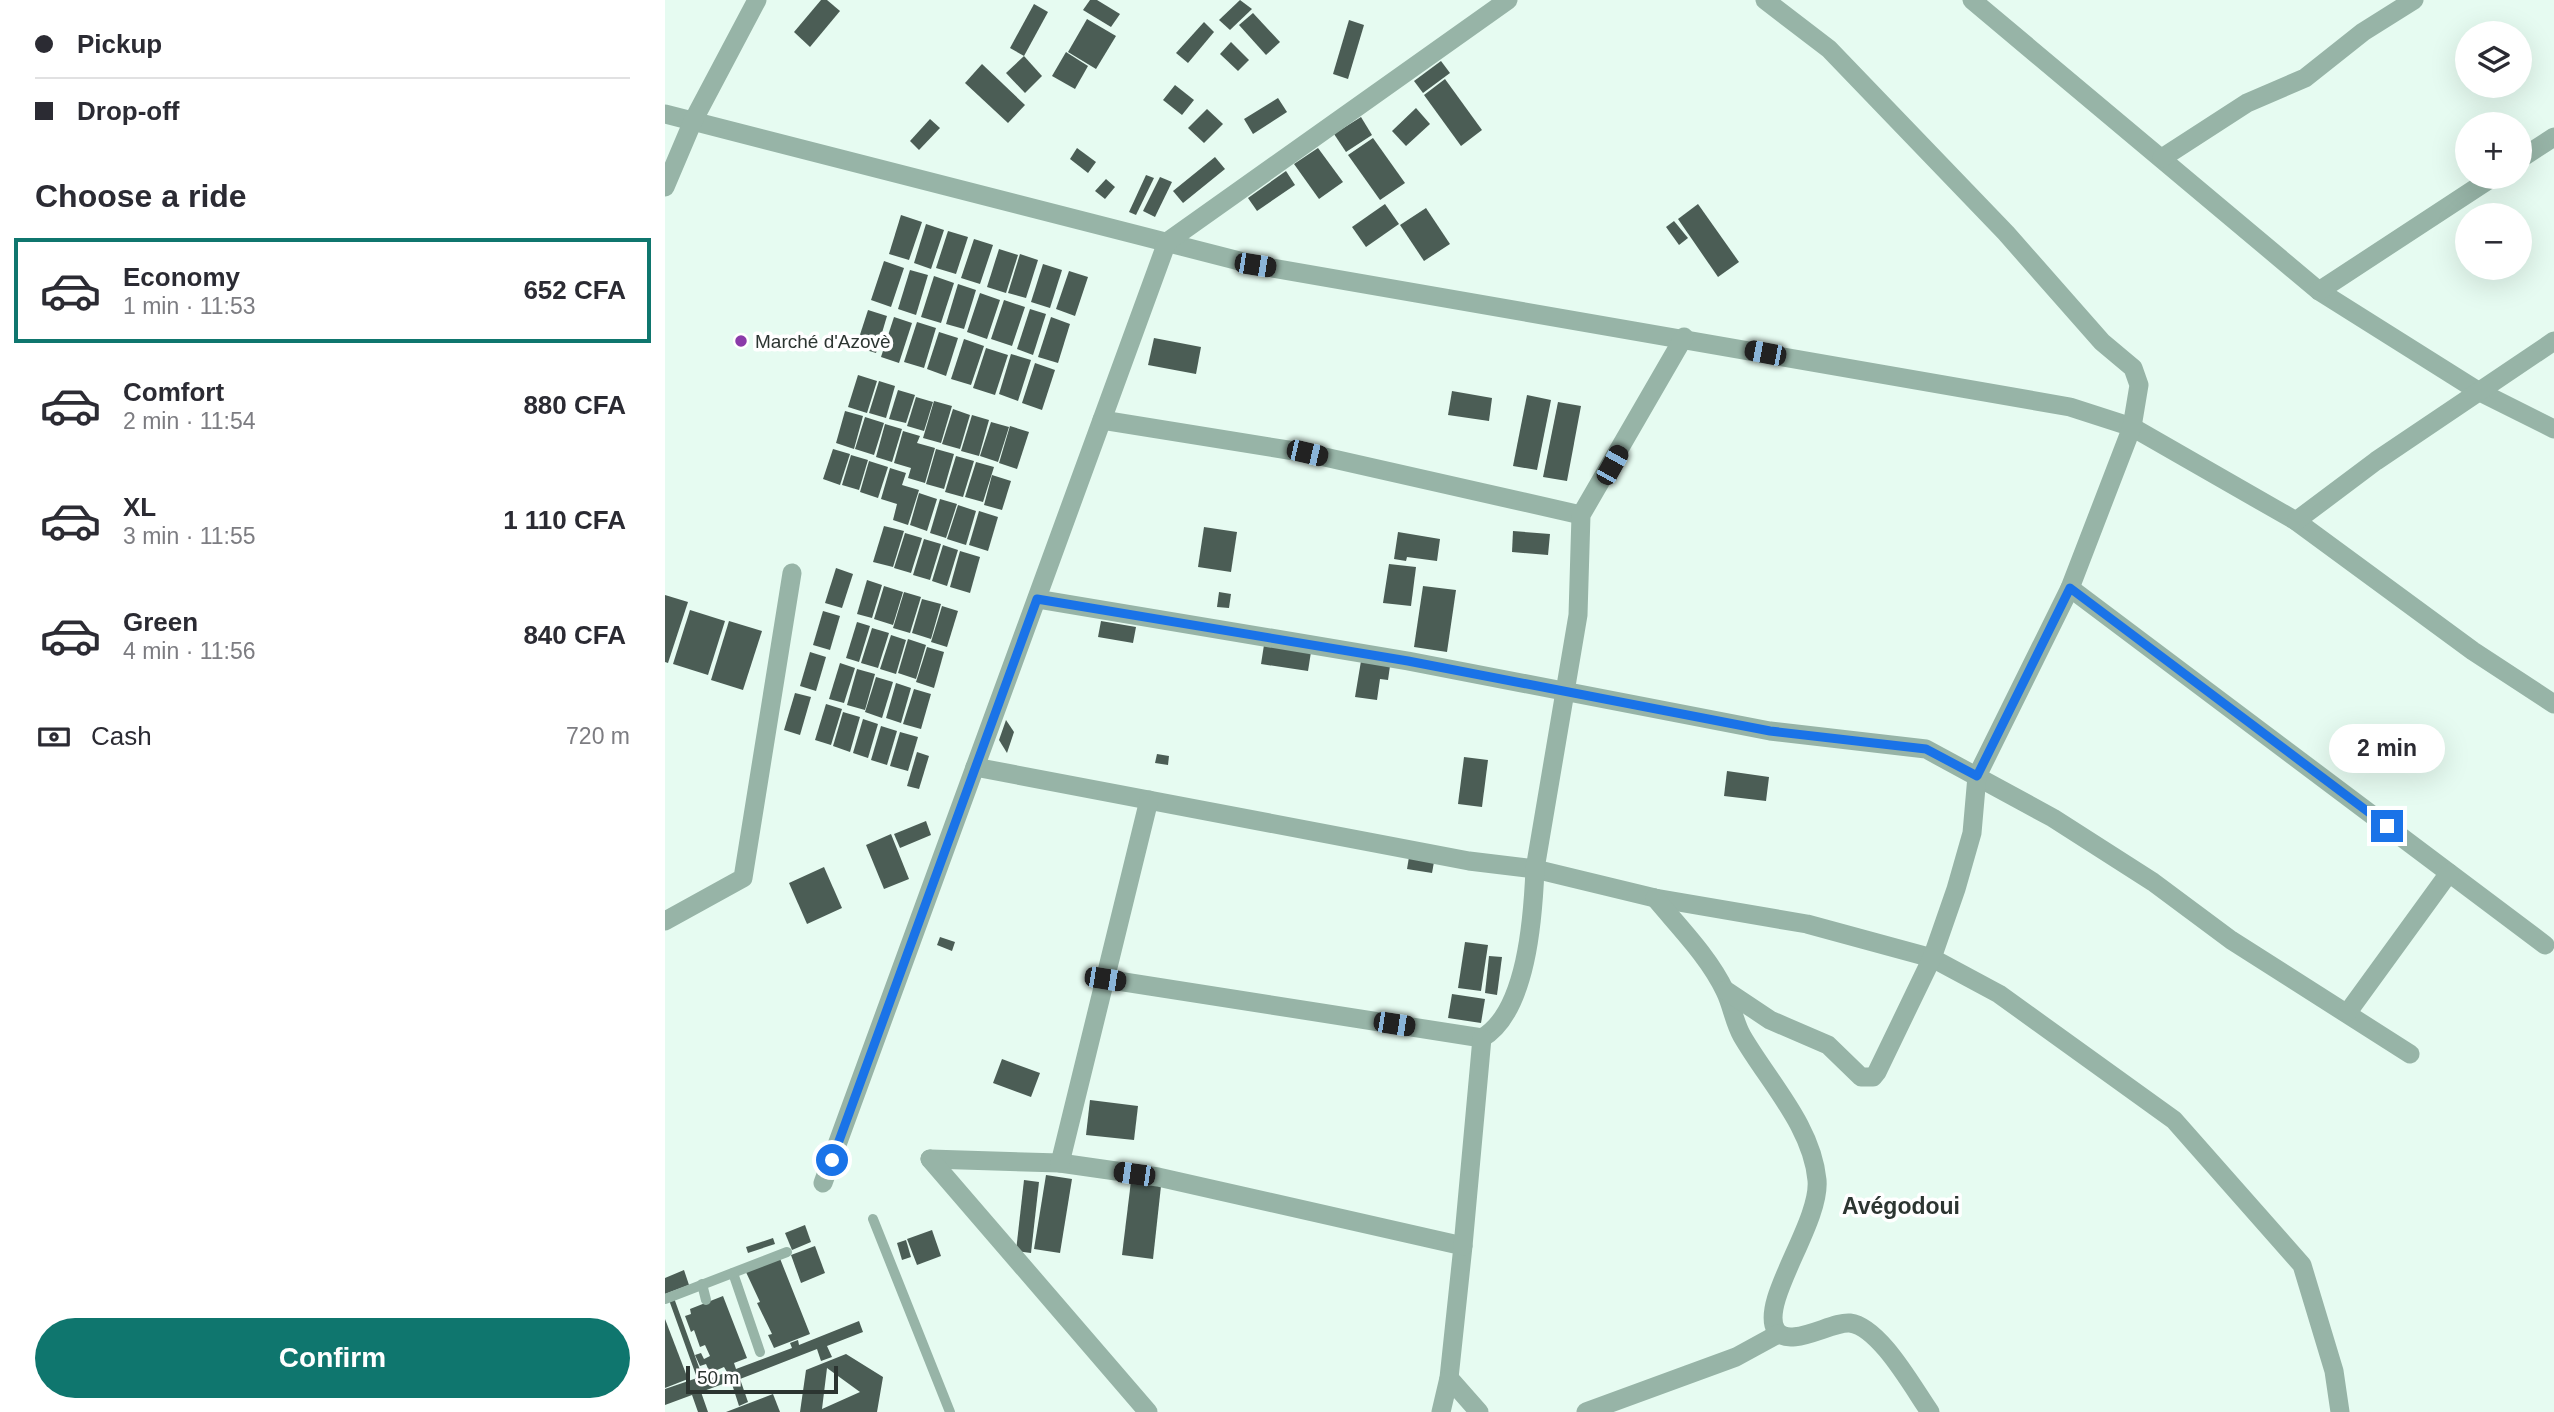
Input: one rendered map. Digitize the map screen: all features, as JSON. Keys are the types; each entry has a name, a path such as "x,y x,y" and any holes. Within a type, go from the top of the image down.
{"street":[{"path":"665,187 693,121 757,0"},
{"path":"823,1183 1167,242 1507,0"},
{"path":"1725,990 1770,1020 1828,1045 1849,1063 1856,1073 1867,1078 1877,1072 1932,958 1972,833 1977,776 2070,588 2132,427 2139,385 2133,368 2102,342 2006,233 1829,49 1765,0"},
{"path":"1972,0 2319,291 2478,391 2554,429"},
{"path":"2161,158 2247,103 2305,78 2363,32 2414,0"},
{"path":"665,114 1255,265 1684,337 2070,407 2132,427 2296,521 2473,651 2554,704"},
{"path":"2532,151 2554,137"},
{"path":"2319,291 2475,189"},
{"path":"1105,979 1482,1038 1495,1030 1504,1018 1527,956 1534,911 1535,869 1578,615 1581,515 1684,337"},
{"path":"2296,521 2376,461 2554,341"},
{"path":"1102,420 1307,453 1581,515"},
{"path":"665,921 743,878 792,573"},
{"path":"2070,588 2545,945"},
{"path":"1037,599 1394,659 1770,731 1926,749 2053,818 2153,883 2231,940 2348,1012 2410,1054"},
{"path":"975,767 1469,861 1535,869 1655,898 1807,924 1932,958 1999,994 2174,1120 2212,1161 2302,1265 2330,1358 2340,1412"},
{"path":"1060,1163 1149,800"},
{"path":"2348,1012 2449,873"},
{"path":"1655,898 1725,990 1740,1033 1798,1124 1818,1181 1805,1237 1785,1276 1772,1313 1779,1334"},
{"path":"1441,1412 1449,1378 1482,1038"},
{"path":"1148,1412 930,1159 1060,1163 1159,1177 1463,1246"},
{"path":"1586,1412 1736,1357 1779,1334 1803,1336 1848,1323 1866,1329 1880,1341 1930,1412"},
{"path":"1449,1378 1479,1412"}],"lane":[{"path":"873,1219 950,1412"},
{"path":"665,1298 787,1252"},
{"path":"733,1273 760,1352"},
{"path":"702,1284 706,1300"}],"building":[{"path":"821,0 827,0 840,11 810,47 794,32"},
{"path":"1090,0 1097,0 1120,14 1111,27 1083,10"},
{"path":"1240,0 1252,9 1230,30 1219,20"},
{"path":"1034,4 1048,12 1024,56 1010,48"},
{"path":"1253,13 1280,42 1266,55 1239,25"},
{"path":"1087,19 1116,36 1096,69 1068,52"},
{"path":"1349,20 1364,25 1348,79 1333,74"},
{"path":"1204,22 1214,32 1188,63 1176,53"},
{"path":"1231,42 1249,60 1238,71 1220,54"},
{"path":"1066,52 1088,66 1075,89 1052,76"},
{"path":"1024,56 1042,76 1025,93 1006,73"},
{"path":"1441,61 1450,73 1423,93 1414,81"},
{"path":"982,64 1025,105 1008,123 965,83"},
{"path":"1445,79 1482,130 1461,146 1424,95"},
{"path":"1175,85 1194,100 1182,115 1163,100"},
{"path":"1278,98 1287,112 1253,134 1244,119"},
{"path":"1416,108 1430,124 1406,146 1392,131"},
{"path":"1207,109 1223,124 1204,143 1188,128"},
{"path":"1361,117 1372,135 1346,152 1334,134"},
{"path":"930,119 940,128 919,150 910,141"},
{"path":"1373,138 1405,183 1380,200 1348,155"},
{"path":"1077,148 1096,162 1088,173 1070,159"},
{"path":"1318,148 1343,182 1319,199 1294,164"},
{"path":"1215,157 1225,169 1183,203 1173,191"},
{"path":"1286,171 1295,185 1257,211 1248,198"},
{"path":"1146,175 1154,178 1136,215 1129,212"},
{"path":"1160,177 1172,182 1155,217 1143,211"},
{"path":"1106,179 1115,187 1105,199 1095,191"},
{"path":"1385,204 1399,224 1366,247 1352,227"},
{"path":"1698,204 1739,262 1718,277 1678,219"},
{"path":"1426,208 1450,244 1424,261 1400,225"},
{"path":"901,215 922,222 909,260 889,254"},
{"path":"1674,221 1688,238 1679,245 1666,227"},
{"path":"926,224 944,230 931,269 914,263"},
{"path":"948,231 968,237 956,274 936,268"},
{"path":"974,239 993,245 980,284 961,278"},
{"path":"999,249 1018,255 1006,293 987,287"},
{"path":"1020,254 1038,260 1026,298 1008,293"},
{"path":"884,261 904,268 891,307 871,300"},
{"path":"1043,264 1062,270 1050,308 1031,302"},
{"path":"910,270 928,275 916,315 898,309"},
{"path":"1069,271 1088,277 1075,316 1056,309"},
{"path":"934,276 954,283 941,323 921,317"},
{"path":"958,284 976,290 964,329 946,324"},
{"path":"980,293 1000,300 987,339 967,332"},
{"path":"1004,300 1025,307 1012,346 991,339"},
{"path":"1030,309 1046,314 1033,355 1017,349"},
{"path":"868,310 887,316 876,353 856,347"},
{"path":"894,317 912,323 899,363 881,357"},
{"path":"1051,317 1070,324 1058,363 1038,357"},
{"path":"917,322 936,328 924,368 904,362"},
{"path":"939,332 958,338 946,376 927,369"},
{"path":"1154,338 1201,347 1196,374 1148,365"},
{"path":"964,339 984,346 971,385 951,379"},
{"path":"986,348 1008,355 995,395 973,388"},
{"path":"1011,354 1031,360 1018,401 999,394"},
{"path":"1035,363 1055,370 1042,410 1022,403"},
{"path":"858,375 877,381 867,413 848,407"},
{"path":"879,381 895,386 886,418 869,413"},
{"path":"898,390 915,395 906,423 889,419"},
{"path":"1452,391 1492,398 1489,421 1448,415"},
{"path":"1527,395 1551,400 1537,470 1513,466"},
{"path":"916,397 933,402 924,431 907,426"},
{"path":"934,401 952,406 941,443 923,438"},
{"path":"1558,402 1581,406 1567,481 1543,477"},
{"path":"953,409 970,415 960,449 942,444"},
{"path":"845,411 863,416 854,449 836,443"},
{"path":"972,415 989,420 979,456 961,451"},
{"path":"865,417 884,423 874,455 855,449"},
{"path":"991,422 1009,427 998,462 980,456"},
{"path":"885,424 902,429 892,462 876,457"},
{"path":"1010,426 1029,432 1017,469 999,463"},
{"path":"903,431 920,436 917,443 935,448 925,483 908,478 911,468 894,463"},
{"path":"833,449 850,454 840,485 823,479"},
{"path":"936,449 954,454 944,489 926,484"},
{"path":"851,455 868,460 859,490 842,485"},
{"path":"956,456 974,461 963,497 945,492"},
{"path":"869,461 888,467 878,498 860,492"},
{"path":"976,462 994,467 983,502 965,497"},
{"path":"890,468 906,473 902,485 919,490 908,525 893,520 897,504 881,499"},
{"path":"992,475 1011,481 1002,510 984,505"},
{"path":"919,493 937,499 927,531 910,525"},
{"path":"940,499 957,504 946,538 930,533"},
{"path":"958,505 976,511 966,545 947,539"},
{"path":"979,511 998,517 988,551 969,545"},
{"path":"884,526 904,531 893,567 873,562"},
{"path":"1204,527 1237,532 1231,572 1198,567"},
{"path":"1513,531 1550,534 1548,555 1512,552"},
{"path":"1398,532 1440,539 1437,561 1407,557 1406,561 1394,559"},
{"path":"905,533 922,538 911,573 894,568"},
{"path":"924,539 941,544 930,580 913,575"},
{"path":"943,545 958,550 947,586 932,581"},
{"path":"960,551 980,557 970,593 950,587"},
{"path":"1389,564 1416,567 1411,606 1383,603"},
{"path":"836,568 853,574 842,608 825,603"},
{"path":"867,580 882,585 872,618 857,614"},
{"path":"884,586 903,592 893,625 874,619"},
{"path":"1423,586 1456,590 1447,652 1414,647"},
{"path":"904,592 921,597 910,633 893,628"},
{"path":"1219,592 1231,594 1229,608 1217,607"},
{"path":"665,595 688,602 668,663 665,662"},
{"path":"922,599 941,604 931,639 912,633"},
{"path":"942,606 958,611 947,647 931,642"},
{"path":"690,610 725,621 708,675 673,664"},
{"path":"823,611 840,616 830,650 813,645"},
{"path":"729,621 762,631 743,690 711,680"},
{"path":"1101,621 1136,627 1133,643 1098,637"},
{"path":"857,622 870,626 859,662 846,658"},
{"path":"872,628 889,633 878,668 861,663"},
{"path":"891,635 906,640 896,674 880,669"},
{"path":"908,639 926,645 916,679 898,673"},
{"path":"1264,645 1311,652 1308,671 1261,664"},
{"path":"927,647 944,652 934,688 916,682"},
{"path":"810,652 826,657 816,691 800,686"},
{"path":"1361,661 1390,666 1388,680 1380,679 1377,700 1355,697"},
{"path":"840,663 855,668 844,703 829,699"},
{"path":"857,669 875,674 865,710 847,705"},
{"path":"876,677 893,682 882,718 865,712"},
{"path":"896,683 911,688 901,723 886,718"},
{"path":"914,689 931,694 921,729 903,724"},
{"path":"795,693 811,697 800,735 784,730"},
{"path":"826,704 842,709 831,745 815,740"},
{"path":"843,712 860,717 850,752 833,746"},
{"path":"863,719 878,724 868,758 853,753"},
{"path":"1006,720 1014,732 1007,753 999,740"},
{"path":"881,726 897,731 887,765 871,760"},
{"path":"900,732 918,737 908,771 890,766"},
{"path":"917,752 929,756 919,789 907,786"},
{"path":"1157,754 1169,756 1168,765 1155,763"},
{"path":"1464,757 1488,760 1482,807 1458,804"},
{"path":"1727,771 1769,777 1766,801 1724,796"},
{"path":"926,821 931,835 900,848 894,834"},
{"path":"891,834 909,879 884,889 866,845"},
{"path":"1409,857 1434,862 1432,873 1407,869"},
{"path":"824,867 842,908 807,924 789,883"},
{"path":"940,937 955,942 952,951 937,945"},
{"path":"1465,942 1488,945 1481,991 1458,988"},
{"path":"1489,956 1502,957 1497,995 1485,993"},
{"path":"1452,994 1485,999 1481,1023 1448,1018"},
{"path":"1002,1059 1040,1073 1031,1097 993,1083"},
{"path":"1090,1100 1138,1106 1134,1140 1086,1135"},
{"path":"1046,1175 1072,1179 1060,1253 1034,1249"},
{"path":"1024,1180 1039,1182 1031,1253 1016,1251"},
{"path":"1131,1181 1161,1186 1153,1259 1122,1255"},
{"path":"805,1225 811,1242 792,1250 785,1233"},
{"path":"932,1230 941,1256 917,1265 907,1239"},
{"path":"773,1238 775,1244 748,1253 746,1247"},
{"path":"906,1240 911,1257 902,1260 897,1243"},
{"path":"815,1246 825,1273 801,1283 791,1255"},
{"path":"779,1256 810,1334 774,1348 768,1335 772,1334 745,1270"},
{"path":"684,1270 689,1285 665,1294 665,1278"},
{"path":"723,1296 747,1358 734,1363 736,1369 792,1348 790,1343 798,1340 799,1345 859,1321 863,1332 827,1346 832,1357 821,1361 817,1349 740,1379 748,1402 739,1406 731,1381 701,1392 708,1412 698,1412 692,1395 665,1405 665,1389 697,1378 669,1300 674,1298 704,1381 727,1372 724,1367 710,1373 706,1364 700,1366 695,1355 701,1353 704,1359 710,1356 705,1345 700,1347 685,1316 691,1314 690,1309"},
{"path":"665,1319 688,1379 665,1388"},
{"path":"846,1354 883,1377 877,1412 800,1412 806,1370","holes":["827,1368 860,1392 822,1409"]},
{"path":"773,1394 780,1412 726,1412"}],"place":[{"name":"Marché d'Azovè","path":"741,341"}],"district":[{"name":"Avégodoui","path":"1901,1206"}],"route":[{"path":"832,1160 1037,599 1408,661 1770,731 1839,740 1893,743 1926,749 1977,776 2070,588 2387,826"}]}
